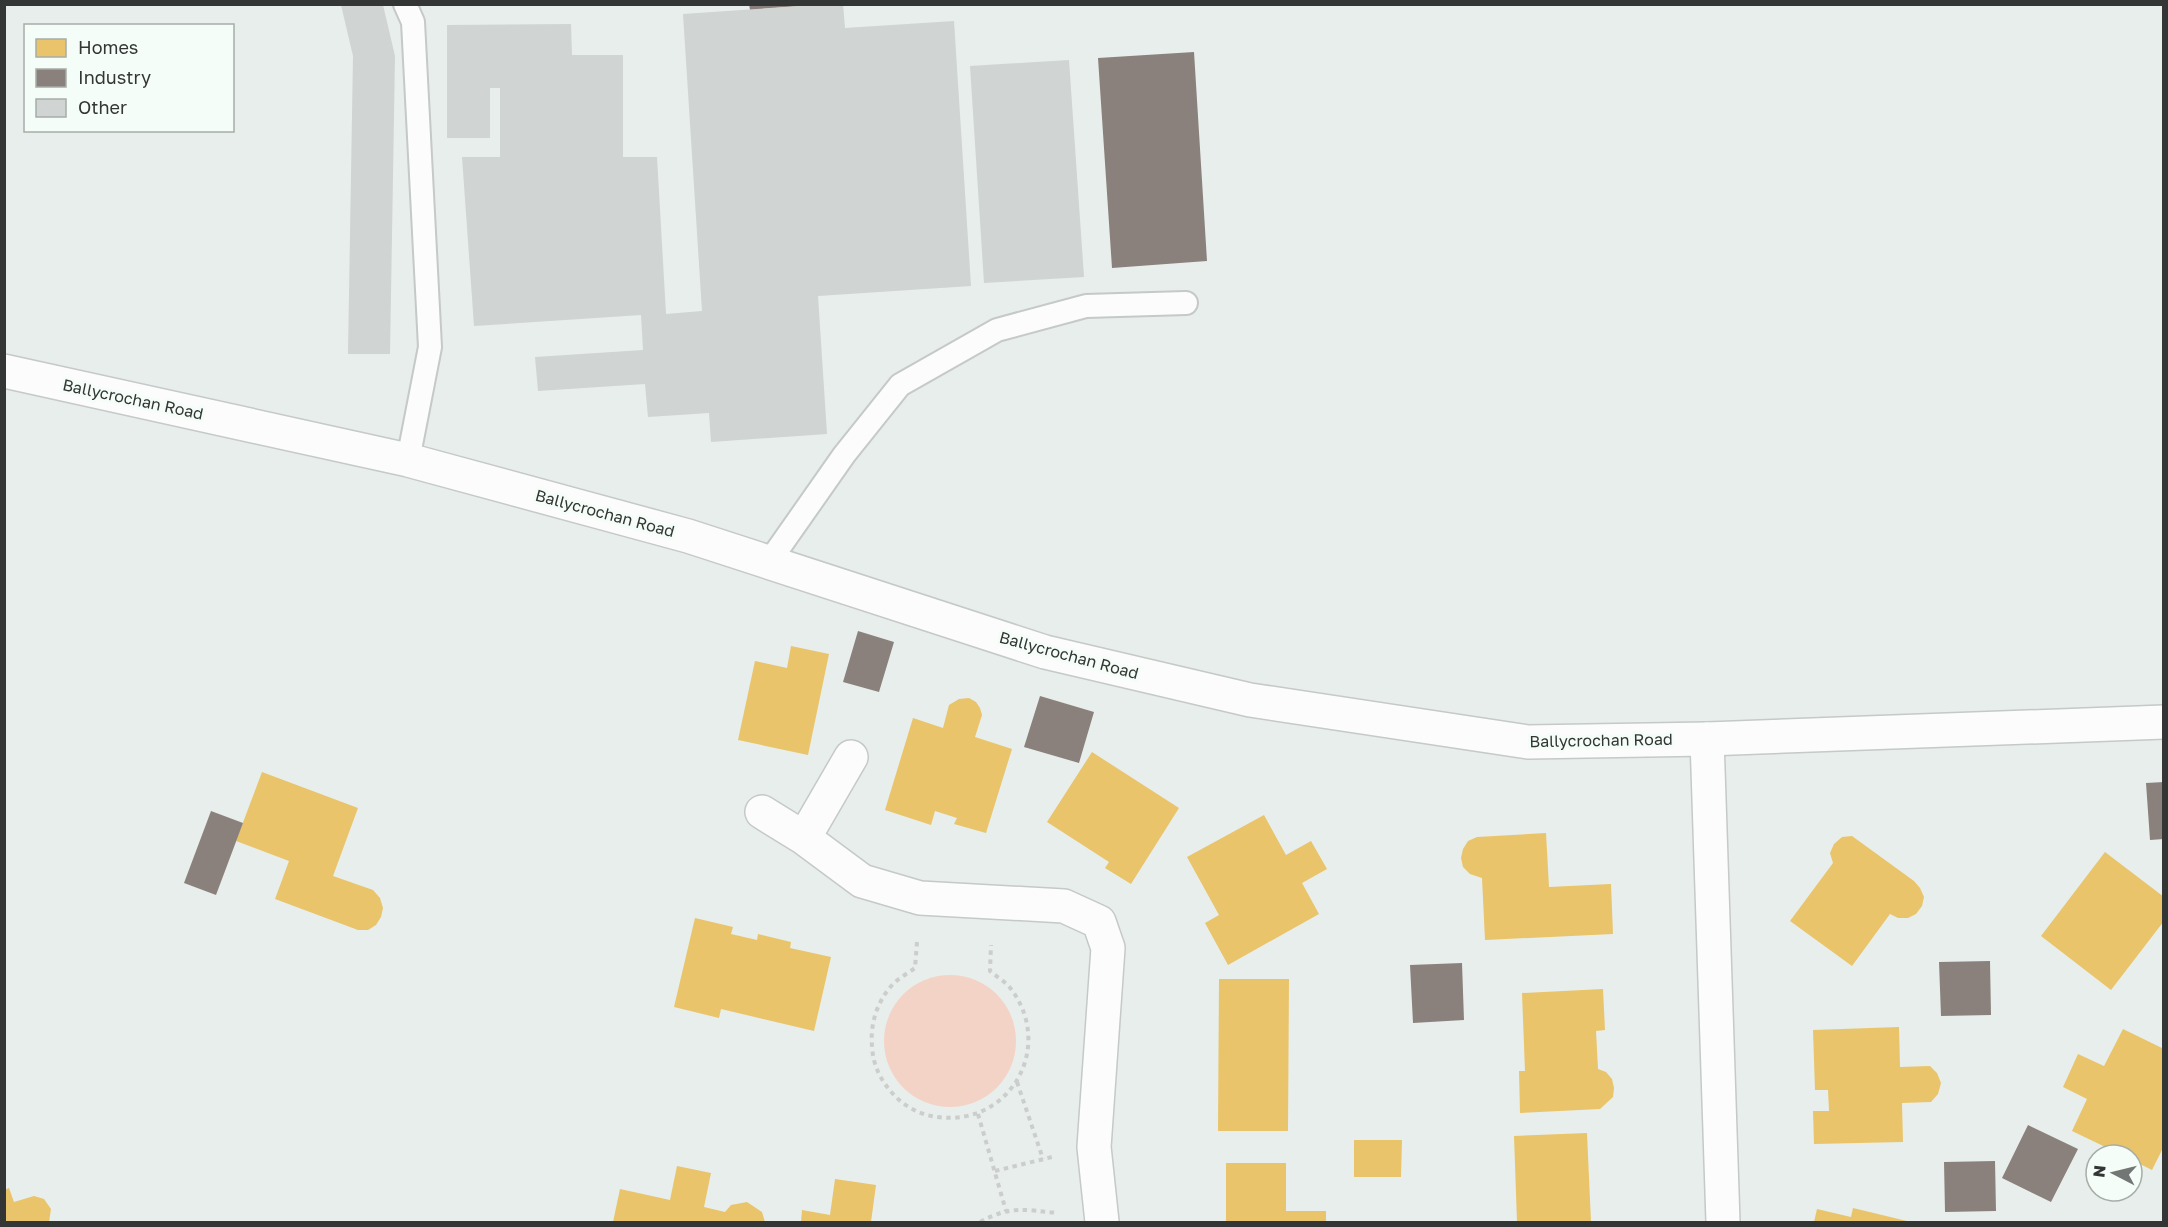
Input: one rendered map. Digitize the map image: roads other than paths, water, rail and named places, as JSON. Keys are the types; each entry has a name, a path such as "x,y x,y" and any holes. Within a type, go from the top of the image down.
{"street":[{"name":"Ballycrochan Road","path":"4,371 408,460 688,536 1045,652 1250,700 1528,742 1707,739 2163,722"},
{"path":"1707,739 1723,1222"},
{"path":"804,838 851,757"},
{"path":"762,812 804,838 862,881 920,898 1064,906 1100,922 1108,948 1094,1147 1101,1219"}],"lane":[{"path":"405,4 413,22 430,347 408,460"},
{"path":"769,562 844,455 900,385 997,330 1086,306 1186,303"}]}
